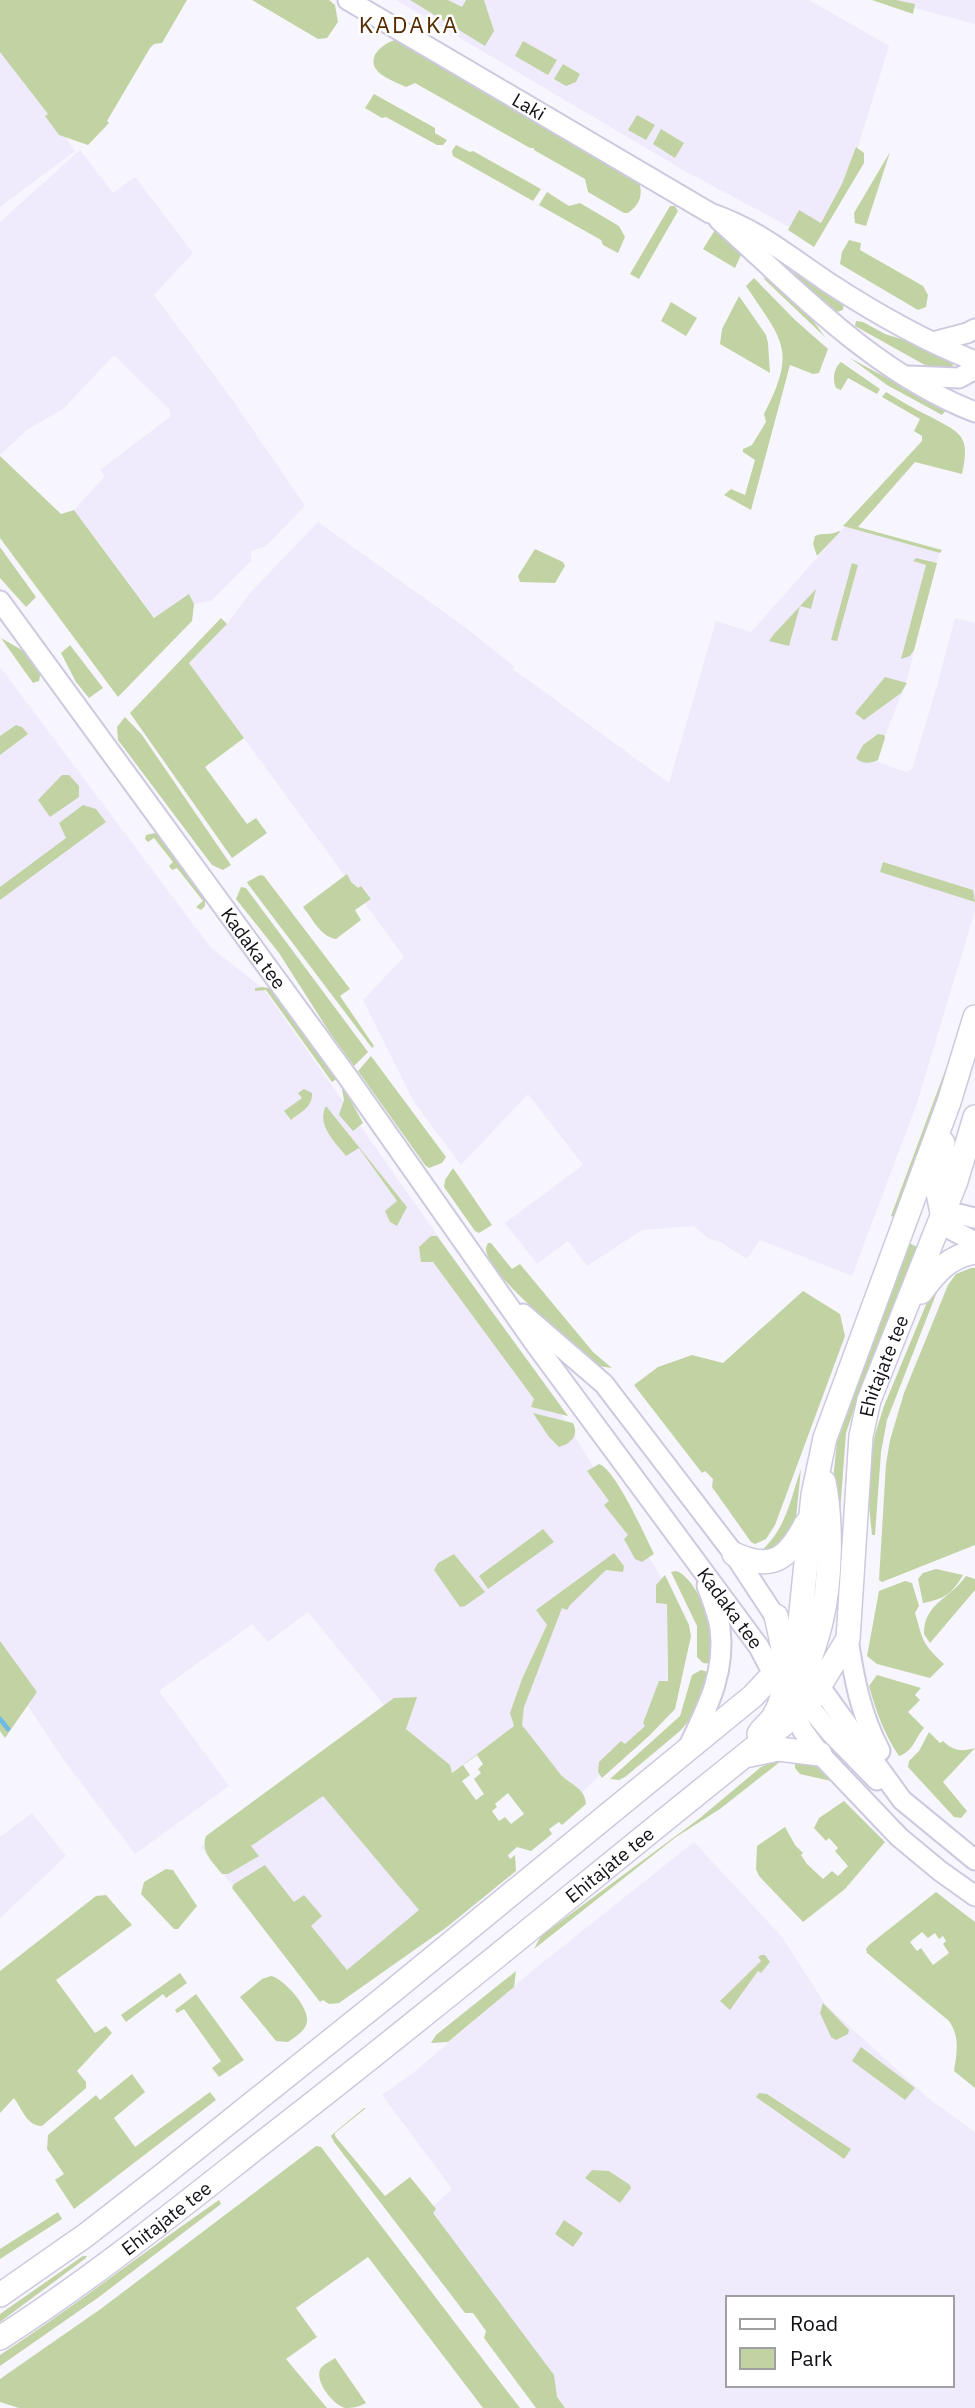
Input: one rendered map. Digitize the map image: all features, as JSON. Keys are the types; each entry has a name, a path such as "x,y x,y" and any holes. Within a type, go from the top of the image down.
{"main road":[{"name":"Laki","path":"348,0 710,213 739,223 874,311 975,361"},
{"name":"Laki","path":"710,213 828,321 905,376 944,399 975,412"},
{"path":"933,342 967,333 975,328"},
{"path":"905,376 959,378 975,369"},
{"name":"Kadaka tee","path":"0,601 347,1076 536,1345 704,1575 761,1651 796,1683"},
{"path":"975,1017 949,1102 938,1182 942,1214 952,1230 975,1242"},
{"name":"Ehitajate tee","path":"796,1683 800,1622 819,1458 949,1102"},
{"name":"Ehitajate tee","path":"0,2338 53,2304 188,2202 744,1757 796,1683 848,1639 861,1436 869,1400 942,1214 975,1117"},
{"path":"968,1144 975,1178"},
{"path":"903,1228 916,1221 942,1214 954,1213 975,1218"},
{"path":"904,1314 939,1269 951,1259 975,1252"},
{"name":"Kadaka tee","path":"505,1298 604,1384 734,1554 776,1616"},
{"path":"796,1683 821,1623 828,1573 826,1492 819,1458"},
{"path":"734,1554 757,1562 778,1559 794,1546 811,1515"},
{"path":"685,1753 709,1703 720,1670 720,1626 704,1575"},
{"path":"776,1616 796,1683 803,1731 820,1754 899,1837 975,1896"},
{"path":"848,1639 856,1690 868,1728 902,1800"},
{"path":"796,1683 831,1733 876,1779 975,1860"},
{"name":"Ehitajate tee","path":"0,2295 86,2235 163,2175 753,1696 796,1683"},
{"path":"744,1757 778,1749 820,1754"}],"shaded area":[{"path":"396,0 809,0 889,46 846,186 816,241 683,170"},
{"path":"885,0 975,0 975,24 937,14"},
{"path":"0,39 75,151 0,207"},
{"path":"80,150 113,193 135,177 193,253 154,295 234,402 305,506 266,546 251,551 251,561 211,601 194,604 192,621 172,641 74,510 105,476 100,470 171,416 169,409 114,355 63,409 28,429 0,455 0,222"},
{"path":"318,522 466,628 515,667 513,669 669,783 716,621 751,632 847,524 940,550 906,683 875,761 906,772 912,769 955,618 975,623 975,911 916,1106 852,1276 760,1240 747,1259 720,1242 709,1239 694,1226 642,1230 587,1266 568,1241 537,1264 505,1223 583,1165 528,1094 461,1165 414,1102 363,1000 404,957 189,663 227,624 250,593"},
{"path":"0,667 211,948 264,989 547,1391 667,1587 667,1711 574,1800 514,1726 451,1773 508,1855 327,2003 201,1847 384,1705 308,1612 268,1642 252,1624 159,1691 229,1786 135,1854 63,1759 0,1664"},
{"path":"32,1813 66,1856 0,1918 0,1837"},
{"path":"694,1842 782,1937 825,2004 928,2098 975,2132 975,2408 565,2408 423,2216 452,2189 382,2095 418,2069 532,1971"}],"green space":[{"path":"0,0 187,0 162,43 154,44 150,48 107,121 109,123 88,145 59,135 45,116 48,114 0,52"},
{"path":"252,0 329,0 335,5 338,22 327,38 318,39"},
{"path":"410,0 448,0 462,7 466,0 484,0 494,31 485,46"},
{"path":"872,0 896,0 915,4 913,14"},
{"path":"395,40 639,181 641,191 638,203 628,213 624,213 588,192 585,179 534,148 415,83 406,87 382,75 374,64 375,55 386,44"},
{"path":"523,41 557,60 548,75 515,56"},
{"path":"563,64 580,74 576,82 566,86 554,79"},
{"path":"374,94 435,128 435,133 447,140 443,145 437,145 365,108"},
{"path":"637,115 655,125 646,140 628,130"},
{"path":"661,129 684,143 675,158 653,144"},
{"path":"456,145 473,151 541,189 533,201 453,156 452,151"},
{"path":"856,147 864,153 864,163 814,247 788,230 799,210 821,223 842,184"},
{"path":"890,152 866,226 855,223 854,213"},
{"path":"547,192 569,206 580,203 619,226 625,237 618,253 603,245 601,240 539,205"},
{"path":"670,206 675,206 678,211 639,279 630,274"},
{"path":"715,230 740,249 741,255 735,268 703,249"},
{"path":"849,240 861,243 860,250 923,286 928,295 926,307 918,310 840,264 842,252"},
{"path":"775,261 844,302 843,310 834,313 835,311"},
{"path":"754,278 828,349 819,373 813,374 790,365 751,510 724,495 731,489 745,495 755,460 743,452 743,449 752,445 766,422 764,414 780,375 783,360 777,334 746,286"},
{"path":"763,278 782,287 791,295 826,338"},
{"path":"739,296 766,335 770,373 720,344 722,329"},
{"path":"671,302 697,318 686,336 661,321"},
{"path":"856,321 920,345 953,363 952,372 939,371 923,364 855,326"},
{"path":"850,358 946,410 942,415 887,385"},
{"path":"841,362 880,389 877,394 848,378 841,390 836,388 834,374"},
{"path":"886,392 960,436 965,450 962,474 915,462 858,527 942,550 940,553 843,526 922,441 922,436 914,431 920,419 882,397"},
{"path":"0,456 61,514 74,510 154,618 189,594 194,604 192,621 118,697 0,538"},
{"path":"839,531 817,556 813,544 815,536"},
{"path":"0,547 36,597 26,607 0,578"},
{"path":"535,549 563,562 565,566 555,583 520,582 518,576"},
{"path":"916,558 937,563 914,650 910,656 901,659 926,565 913,561"},
{"path":"852,563 858,565 837,641 831,640"},
{"path":"816,589 811,609 800,606"},
{"path":"800,606 789,646 769,641 774,634"},
{"path":"221,618 227,624 189,663 244,738 205,767 247,824 256,818 267,833 232,858 130,713"},
{"path":"1,638 29,654 41,671 39,681 33,683"},
{"path":"70,645 103,688 89,698 76,682 61,653"},
{"path":"885,677 907,683 901,693 864,720 855,713"},
{"path":"125,717 142,735 231,865 223,870 212,865 118,740 117,727"},
{"path":"16,725 28,734 0,755 0,736"},
{"path":"878,734 884,735 885,738 878,760 866,763 858,760 856,758 863,745"},
{"path":"62,775 69,775 79,786 79,797 50,817 38,800"},
{"path":"83,805 96,809 106,822 0,900 0,887 66,838 59,823"},
{"path":"146,835 160,835 205,895 205,906 201,910 196,907 203,901 177,868 172,870 169,866 173,862 154,838 148,842 145,839"},
{"path":"883,862 973,890 975,902 880,872"},
{"path":"347,874 351,882 358,888 361,886 371,899 355,910 361,920 336,939 331,938 321,931 303,907"},
{"path":"260,875 264,876 350,989 340,996 374,1046 372,1048 248,884 247,882"},
{"path":"241,887 246,888 368,1052 354,1066 279,953 236,899"},
{"path":"255,988 272,989 338,1078 332,1082 266,990 255,991"},
{"path":"371,1056 446,1157 442,1163 429,1168 425,1165 358,1071"},
{"path":"949,1060 952,1061 897,1218 891,1216"},
{"path":"341,1083 363,1123 353,1131 339,1115 344,1100"},
{"path":"304,1089 312,1093 311,1102 291,1120 284,1111 302,1098 298,1093"},
{"path":"326,1106 407,1207 397,1226 390,1222 385,1211 397,1201 359,1148 346,1156 332,1139 323,1120"},
{"path":"453,1168 492,1225 479,1233 444,1187"},
{"path":"431,1236 437,1236 568,1416 531,1407 534,1399 433,1262 421,1262 419,1247"},
{"path":"488,1243 491,1243 512,1269 520,1264 593,1352 612,1368 598,1366 520,1296 493,1266 486,1250"},
{"path":"909,1243 919,1248 846,1433 831,1632 826,1631 837,1442"},
{"path":"975,1268 975,1545 882,1582 879,1580 886,1464 890,1440 904,1393 948,1285 956,1274"},
{"path":"940,1284 887,1420 881,1452 875,1535 872,1535 868,1496 875,1434 930,1295"},
{"path":"803,1291 840,1314 845,1336 775,1525 766,1539 755,1544 712,1487 713,1479 705,1471 702,1473 634,1385 658,1367 692,1355 723,1363"},
{"path":"533,1413 573,1423 573,1438 559,1447"},
{"path":"599,1464 622,1490 654,1554 642,1562 635,1559 624,1539 628,1535 604,1505 609,1501 587,1471"},
{"path":"801,1469 795,1528 781,1549 759,1553 781,1524"},
{"path":"543,1529 554,1542 488,1589 479,1576"},
{"path":"614,1553 624,1566 623,1572 606,1570 567,1610 562,1608 524,1707 522,1725 561,1775 580,1790 586,1804 562,1825 559,1822 549,1829 552,1834 531,1851 517,1847 508,1855 510,1859 515,1855 516,1871 447,1927 339,2003 329,2004 323,2000 320,2002 232,1888 234,1884 265,1865 294,1902 304,1895 322,1916 311,1926 347,1970 419,1910 323,1796 251,1846 259,1856 228,1874 222,1874 208,1856 206,1836 394,1698 417,1697 406,1729 450,1765 452,1773 514,1726 510,1713 522,1679 547,1625 536,1610","holes":["477,1755 483,1764 478,1769 481,1773 474,1779 484,1794 476,1800 462,1781 470,1775 463,1765","508,1793 524,1814 511,1824 505,1817 499,1821 492,1811 497,1807 495,1804"]},
{"path":"454,1554 485,1592 460,1607 434,1570 438,1563"},
{"path":"936,1569 963,1575 947,1595 923,1603 918,1579 923,1573"},
{"path":"676,1571 695,1589 709,1619 713,1636 713,1664 703,1663 697,1657 697,1626 671,1572"},
{"path":"665,1575 689,1625 691,1636 675,1709 602,1778 598,1772 599,1762 621,1741 625,1744 645,1726 643,1723 659,1681 668,1681 667,1604 656,1603 656,1585"},
{"path":"966,1576 975,1579 975,1590 930,1643 924,1634 928,1615"},
{"path":"905,1581 912,1583 919,1606 915,1613 924,1642 944,1664 930,1678 877,1664 867,1656 879,1591"},
{"path":"0,1641 37,1692 5,1738 0,1731"},
{"path":"701,1670 712,1673 696,1713 680,1731 625,1777 619,1780 610,1779 680,1716 692,1675"},
{"path":"877,1675 921,1688 915,1695 920,1700 908,1712 924,1728 911,1748 899,1756 881,1722 869,1686"},
{"path":"929,1732 940,1743 943,1741 954,1749 975,1748 943,1782 967,1811 961,1818 954,1817 908,1767 909,1761 919,1751"},
{"path":"786,1757 720,1809 676,1837 534,1949 541,1936 700,1818 761,1767"},
{"path":"795,1757 815,1766 831,1781 800,1774 795,1768"},
{"path":"844,1801 885,1842 845,1889 803,1922 759,1876 756,1869 757,1846 785,1827 803,1853 801,1855 807,1864 823,1879 832,1871 838,1876 848,1866 835,1851 838,1848 829,1838 826,1841 814,1828 819,1818"},
{"path":"166,1869 173,1870 197,1906 178,1929 174,1929 141,1894 144,1882"},
{"path":"936,1892 975,1922 975,2088 954,2071 956,2039 949,2021 867,1953 869,1945","holes":["922,1932 928,1938 935,1933 939,1939 943,1936 946,1941 943,1944 949,1953 933,1965 921,1948 917,1951 910,1942"]},
{"path":"106,1895 132,1925 56,1980 95,2033 106,2026 112,2033 77,2071 86,2082 86,2088 42,2126 29,2120 14,2098 0,2113 0,1971 96,1896"},
{"path":"765,1955 770,1962 761,1973 758,1971 730,2010 720,2001 761,1961 758,1957"},
{"path":"516,1971 514,1987 448,2042 431,2043 436,2035"},
{"path":"180,1973 187,1983 166,1998 163,1994 126,2022 121,2015"},
{"path":"271,1976 295,1994 307,2015 305,2028 288,2042 276,2041 240,1997 262,1979"},
{"path":"196,1994 244,2060 219,2077 212,2068 221,2061 184,2009 177,2013 175,2010"},
{"path":"823,2003 849,2030 848,2034 836,2040 831,2037 820,2013"},
{"path":"861,2047 915,2088 905,2100 852,2061"},
{"path":"132,2074 145,2092 114,2118 135,2147 210,2092 216,2100 74,2209 55,2180 64,2174 47,2149 48,2135 96,2095 100,2100"},
{"path":"759,2093 767,2094 851,2149 844,2159 756,2097"},
{"path":"364,2108 335,2133 335,2136 385,2196 410,2177 436,2209 433,2213 554,2375 557,2397 565,2408 536,2408 484,2338 486,2331 473,2313 465,2313 334,2142 331,2136"},
{"path":"316,2146 321,2147 520,2408 483,2408 368,2257 296,2308 317,2337 286,2359 327,2408 19,2408 0,2402 0,2379 102,2308"},
{"path":"592,2170 609,2171 630,2185 631,2188 620,2203 585,2178"},
{"path":"219,2200 221,2204 99,2297 0,2366 0,2355"},
{"path":"58,2212 62,2219 0,2259 0,2249"},
{"path":"564,2220 583,2233 573,2247 555,2234"},
{"path":"83,2256 87,2256 0,2322 0,2314"},
{"path":"335,2358 366,2403 345,2408 325,2391 319,2373 322,2367"}],"waterway":[{"path":"0,1719 8,1729"}],"district":[{"name":"KADAKA","path":"409,24"}]}
